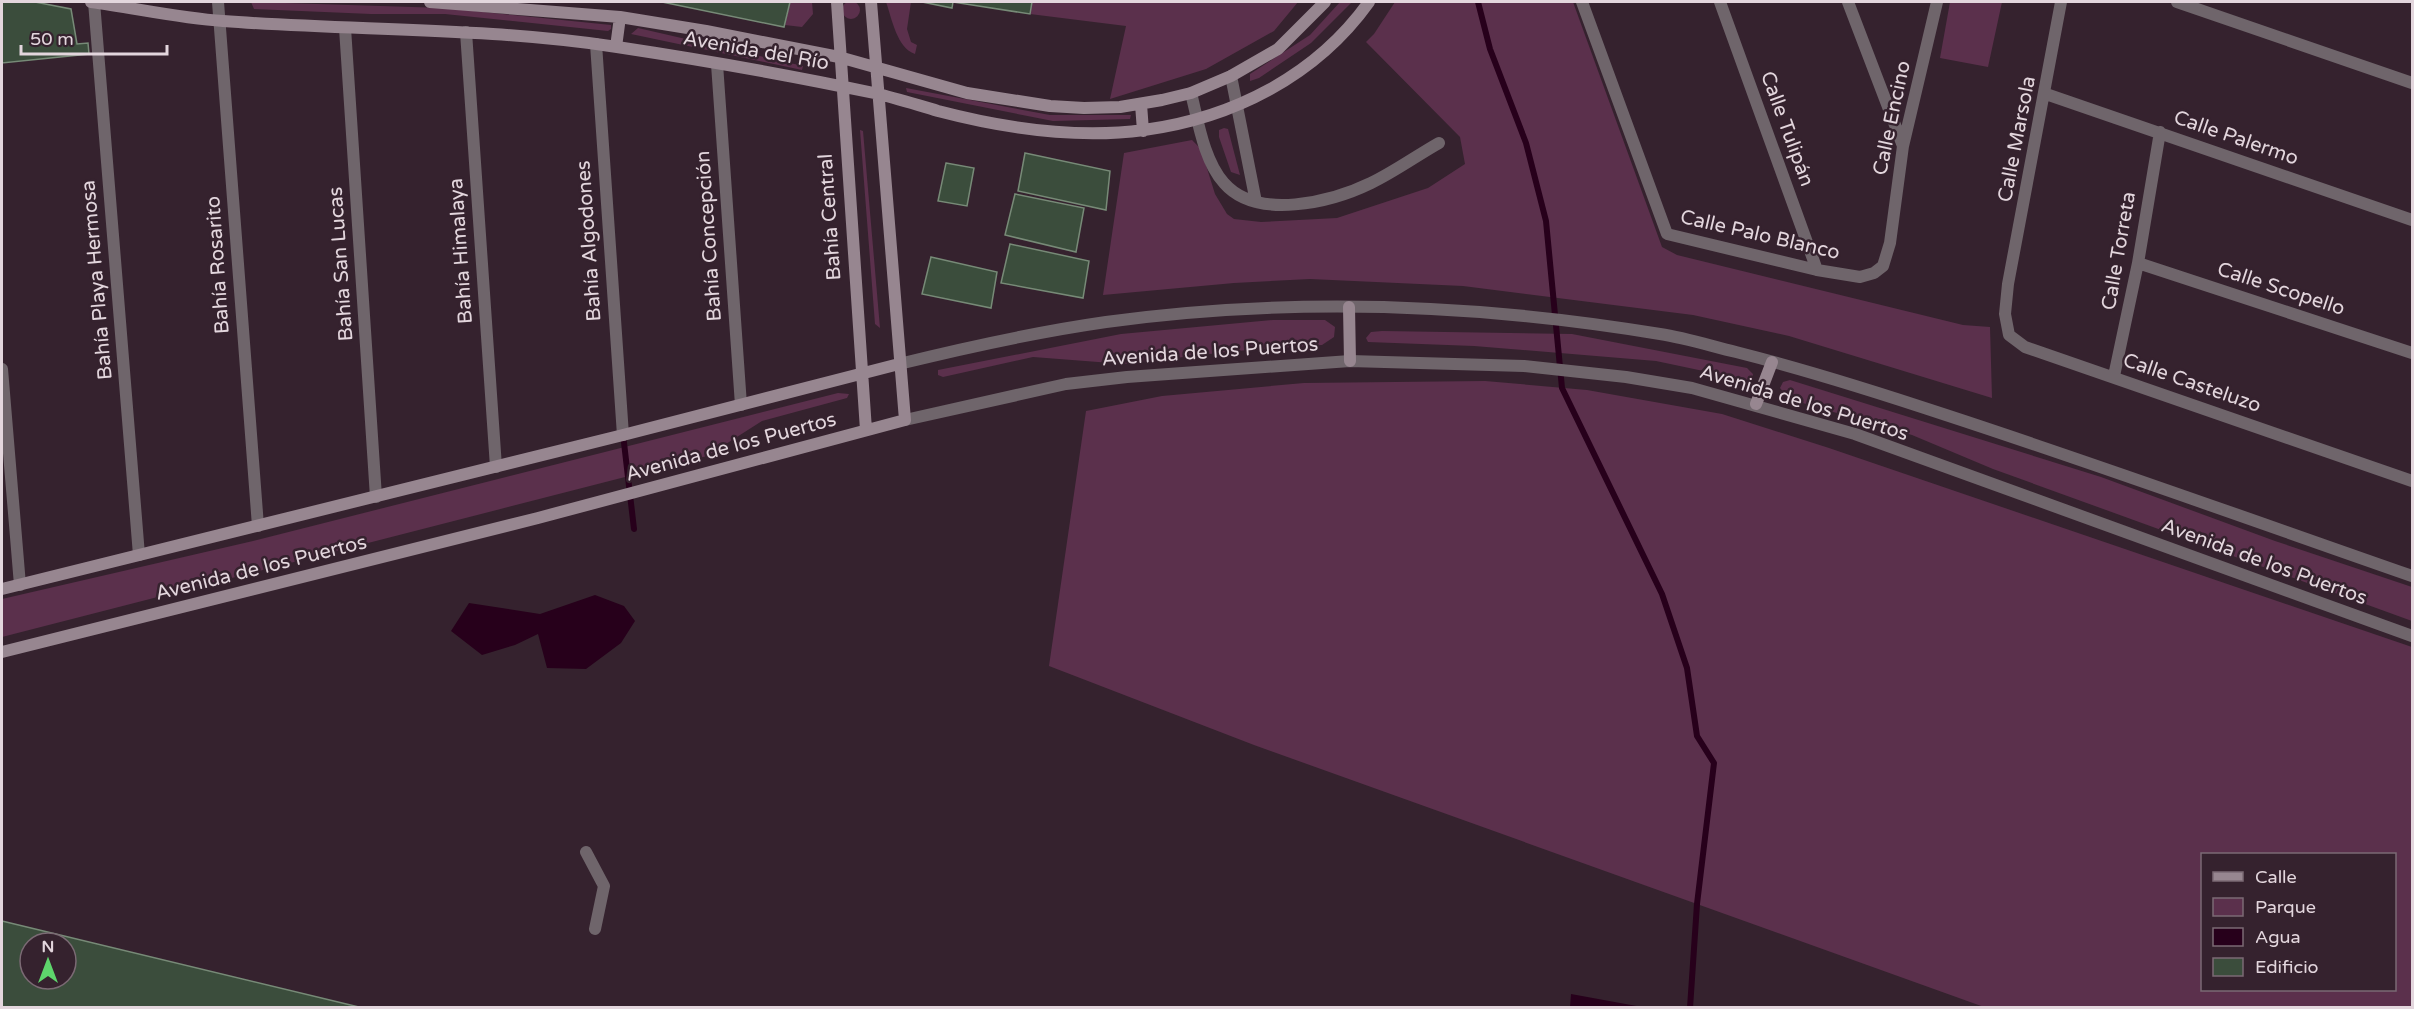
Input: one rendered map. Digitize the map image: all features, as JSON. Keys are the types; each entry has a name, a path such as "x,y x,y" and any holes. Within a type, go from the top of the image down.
{"street":[{"name":"Avenida del Río","path":"92,2 219,21 466,32 596,44 841,86 942,112 1023,127 1072,133 1143,131 1198,120 1237,107 1303,70 1349,29 1369,2"},
{"name":"Bahía Playa Hermosa","path":"92,2 139,555"},
{"name":"Bahía Rosarito","path":"218,2 258,526"},
{"name":"Avenida del Río","path":"430,2 620,17 839,57 967,93 1012,101 1084,108 1141,104 1191,93 1231,76 1278,49 1325,2"},
{"name":"Bahía Central","path":"837,2 866,430"},
{"path":"871,2 905,420"},
{"name":"Calle Palo Blanco","path":"1582,2 1667,234 1817,270 1860,277 1874,273 1883,266 1890,243"},
{"name":"Calle Tulipán","path":"1720,2 1817,270"},
{"path":"1848,2 1903,146"},
{"name":"Calle Encino","path":"1890,243 1903,146 1937,2"},
{"name":"Calle Marsola","path":"2008,285 2046,94 2061,2"},
{"path":"2177,2 2412,83"},
{"path":"616,47 620,17"},
{"name":"Bahía San Lucas","path":"345,28 376,497"},
{"name":"Bahía Himalaya","path":"466,32 496,467"},
{"name":"Bahía Algodones","path":"596,44 623,435"},
{"name":"Bahía Concepción","path":"717,64 741,405"},
{"path":"1231,76 1256,202"},
{"path":"1191,93 1213,166 1222,182 1235,195 1256,202 1287,206 1327,198 1371,183 1439,142"},
{"name":"Calle Palermo","path":"2046,94 2412,220"},
{"path":"1141,104 1143,131"},
{"name":"Calle Torreta","path":"2114,376 2138,263 2160,132"},
{"name":"Calle Scopello","path":"2138,263 2412,353"},
{"name":"Calle Casteluzo","path":"2008,285 2005,327 2016,342 2412,481"},
{"path":"1349,307 1350,361"},
{"name":"Avenida de los Puertos","path":"2,589 496,467 861,375 899,363 999,340 1108,322 1218,311 1349,307 1518,315 1663,334 1772,362 1907,402 2061,453 2412,576"},
{"name":"Avenida de los Puertos","path":"2,652 630,495 905,420 1066,384 1127,377 1350,361 1524,366 1692,388 1854,435 2412,636"},
{"path":"1756,405 1772,362"},
{"path":"2,369 20,585"},
{"path":"586,852 604,886 595,929"}],"green space":[{"path":"847,1 855,1 860,6 858,17 847,19 842,14 842,6"},
{"path":"251,2 444,8 611,25 611,29 608,31 445,14 371,14 254,9"},
{"path":"790,2 812,2 813,14 802,27 785,25"},
{"path":"886,2 911,2 907,29 911,42 917,45 915,54 909,51 899,39"},
{"path":"1032,2 1298,2 1274,31 1206,69 1110,99 1126,26 1030,14"},
{"path":"1340,2 1352,2 1311,43 1259,78 1250,81 1250,74 1310,35"},
{"path":"1395,2 1573,2 1662,247 1677,255 1963,325 1990,327 1992,398 1789,336 1693,315 1463,286 1310,279 1234,283 1103,295 1124,153 1192,140 1201,149 1215,194 1227,214 1234,219 1261,222 1337,218 1428,188 1465,164 1460,137 1366,42"},
{"path":"1950,2 2002,2 1988,67 1940,58"},
{"path":"638,28 803,66 802,70 631,34"},
{"path":"906,88 1050,115 1131,115 1130,119 1053,121 907,92"},
{"path":"1228,129 1240,175 1231,172 1219,137 1219,130"},
{"path":"860,130 863,131 880,328 875,324"},
{"path":"1273,320 1325,320 1335,327 1334,337 1322,345 1235,351 1124,364 1033,357 943,377 938,375 938,370 1121,334"},
{"path":"1371,332 1572,334 1747,368 1753,374 1752,379 1746,380 1656,361 1474,346 1368,342 1366,338"},
{"path":"1790,380 2101,477 2275,541 2412,587 2412,621 1993,469 1912,435 1789,399 1780,388 1783,382"},
{"path":"1485,381 1587,390 1722,414 1829,448 2412,647 2412,1007 1984,1007 1254,745 1049,666 1086,411 1162,396 1304,383"},
{"path":"838,393 849,394 847,398 762,421 707,456 2,637 2,599 253,541"}],"water":[{"path":"595,595 624,606 635,621 621,643 586,669 547,668 538,634 515,645 482,655 451,631 469,603 540,614"},
{"path":"1571,994 1642,1007 1570,1007"}],"building":[{"path":"2,2 35,2 71,9 77,44 88,43 89,54 2,63"},
{"path":"662,2 790,2 784,27"},
{"path":"922,2 953,2 952,8"},
{"path":"953,2 1032,2 1030,14"},
{"path":"1025,153 1110,171 1106,210 1018,191"},
{"path":"946,163 974,168 967,206 938,201"},
{"path":"1015,194 1084,208 1076,252 1005,235"},
{"path":"1010,244 1089,261 1083,298 1001,283"},
{"path":"931,257 997,272 991,308 922,294"},
{"path":"2,921 43,931 18,931 18,991 78,991 78,939 363,1008 2,1008"}],"waterway":[{"path":"1478,2 1490,49 1526,143 1546,221 1562,388 1662,594 1687,668 1697,736 1714,763 1697,904 1690,1008"},
{"path":"623,434 634,529"}]}
